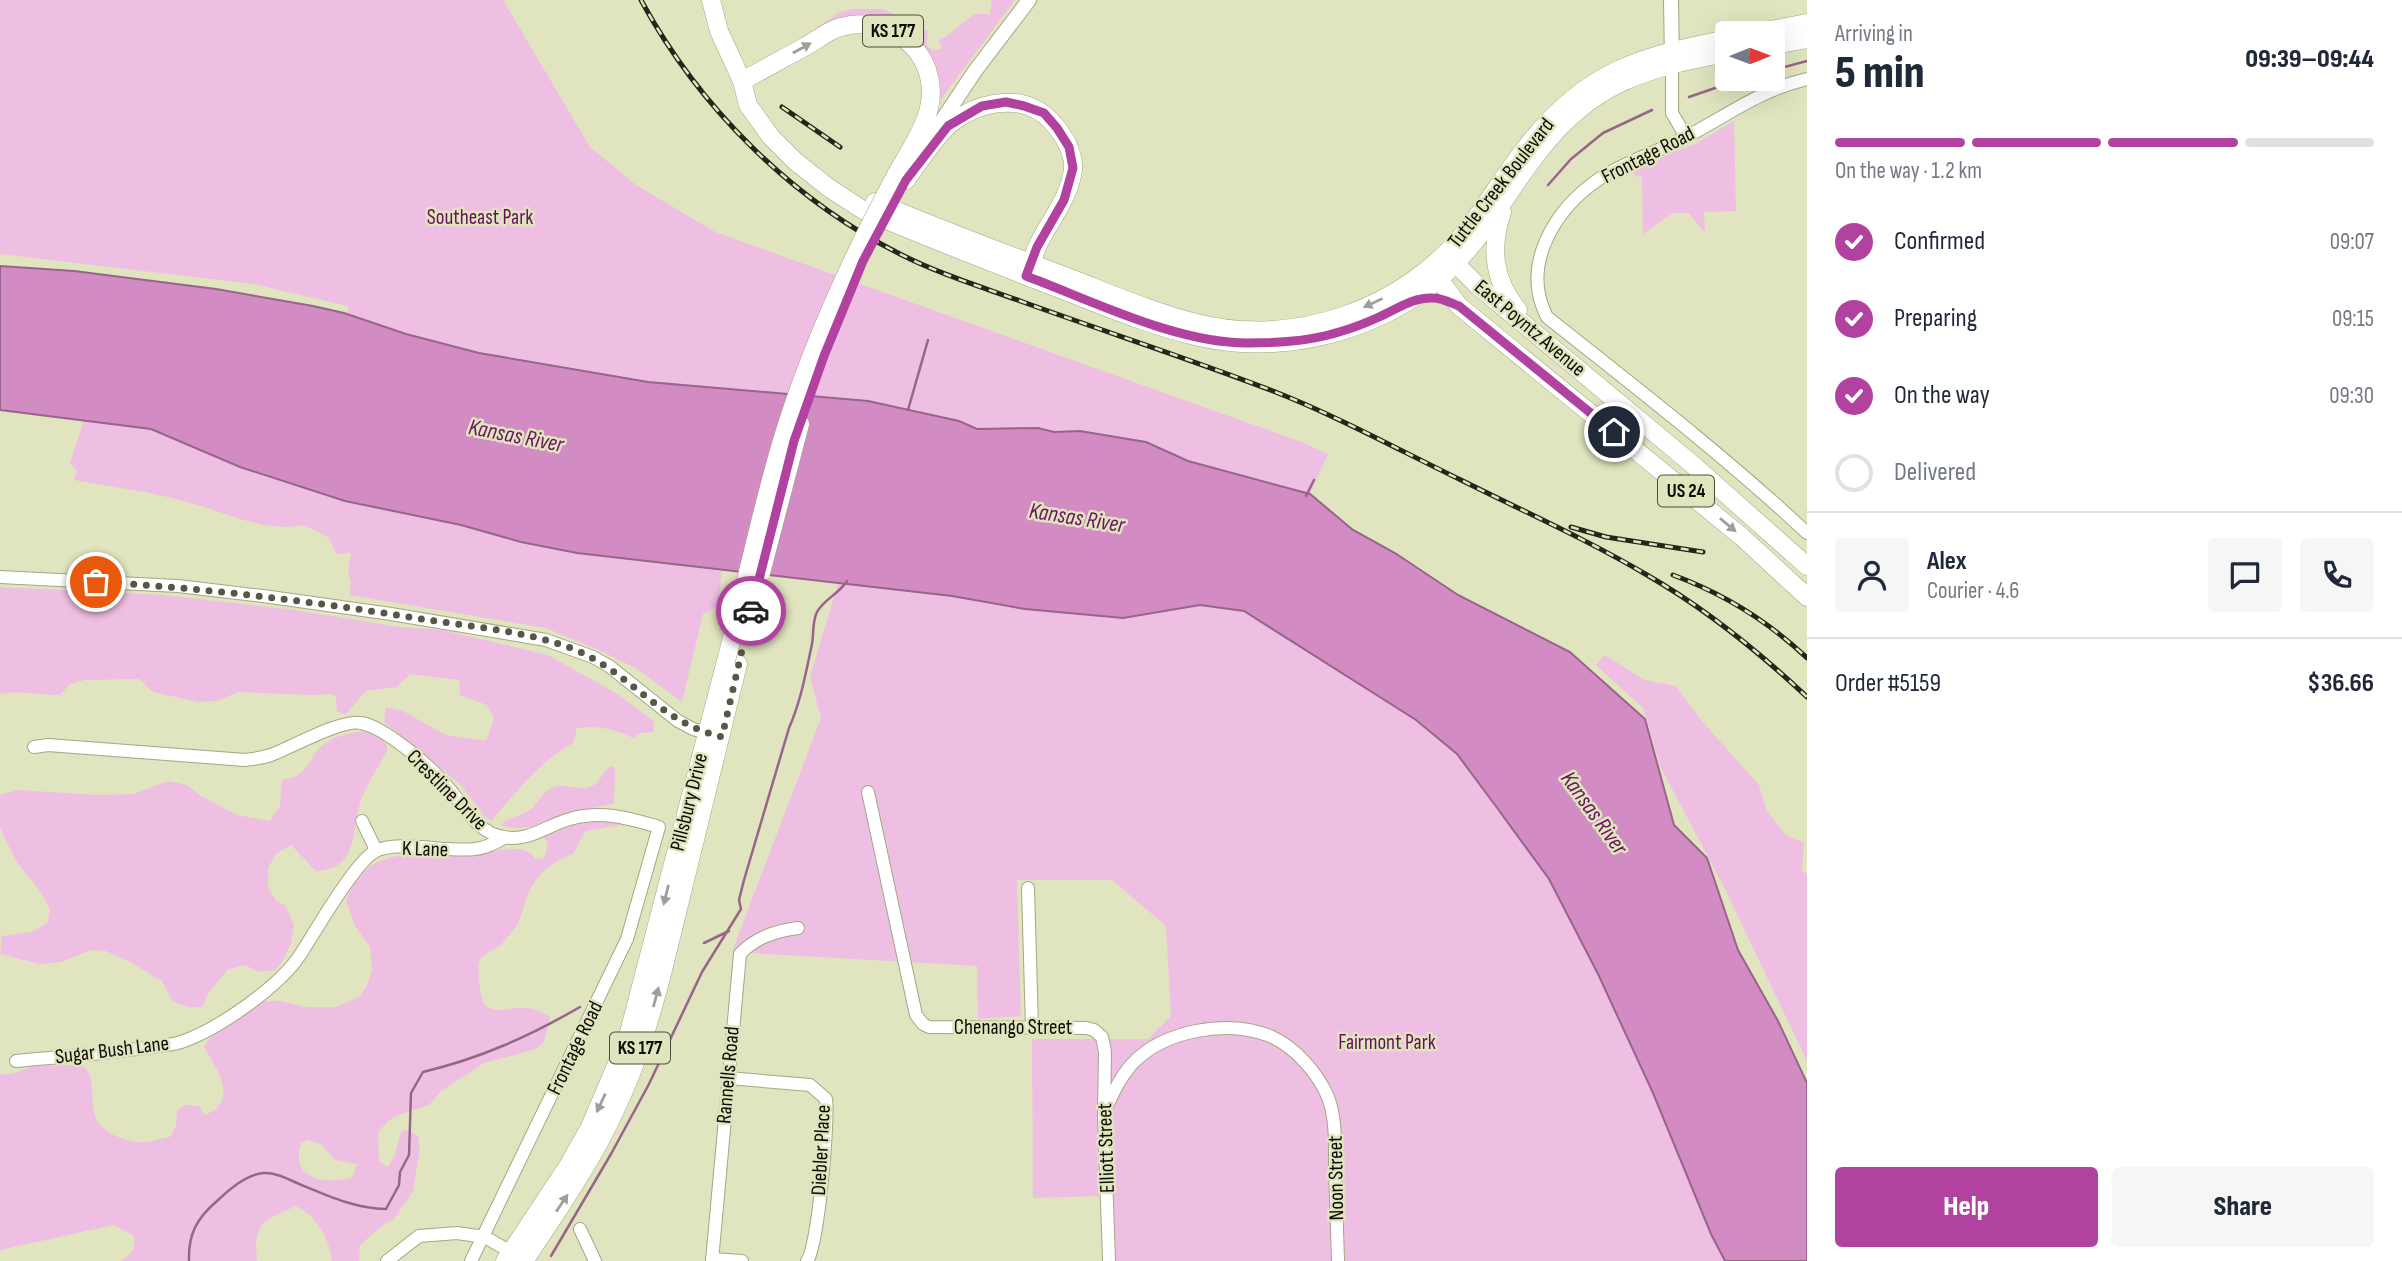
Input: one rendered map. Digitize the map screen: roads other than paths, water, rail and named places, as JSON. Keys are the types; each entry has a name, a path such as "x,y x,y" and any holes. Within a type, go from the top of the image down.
{"highway":[{"path":"711,0 719,31 742,81 806,156 834,180 861,197 1172,330 1220,341 1297,341 1339,332 1379,317 1406,303 1433,298 1459,306"},
{"name":"KS 177","path":"742,81 837,28 860,23 881,26 897,33 912,43 926,67 931,94 927,118 901,178"},
{"path":"1785,27 1807,23"},
{"path":"1785,43 1807,39"},
{"name":"Tuttle Creek Boulevard","path":"1434,273 1451,258 1513,187 1561,125 1590,99 1672,57 1715,43"},
{"name":"Tuttle Creek Boulevard","path":"1451,258 1473,222 1529,144 1551,117 1574,97 1617,69 1640,60 1715,54"},
{"name":"KS 177","path":"901,178 948,126 982,106 1006,102 1044,113 1069,147 1073,168 1064,200 1037,247 1029,270"},
{"name":"Pillsbury Drive","path":"518,1259 578,1179 618,1103 651,1017 714,735 794,441 819,368 901,178"},
{"name":"US 24","path":"1513,187 1498,226 1495,262 1498,278 1529,327"},
{"name":"East Poyntz Avenue","path":"1451,258 1477,285 1742,506 1806,563"},
{"path":"1029,270 1173,316 1210,326 1251,330 1300,327 1350,314 1434,273"},
{"path":"1406,303 1434,273"},
{"name":"East Poyntz Avenue","path":"1434,273 1459,306 1721,519 1807,597"}],"main road":[{"name":"Pillsbury Drive","path":"901,178 972,63 1019,0"},
{"name":"Pillsbury Drive","path":"901,178 1028,0"},
{"path":"1671,0 1672,57"}],"street":[{"path":"1672,57 1672,113 1686,137"},
{"name":"Frontage Road","path":"1807,79 1780,85 1686,137 1600,178 1570,205 1545,240 1536,286 1539,301 1547,317 1675,418 1807,533"},
{"path":"1790,580 1806,563"},
{"path":"0,577 178,586 391,614 546,639 609,666 678,721 714,735"},
{"name":"Crestline Drive","path":"33,747 48,745 245,760 269,756 345,724 360,722 377,728 397,741 444,782 473,820 489,833 505,838 520,838 538,833 567,819 611,814 659,827"},
{"name":"Chenango Street","path":"868,792 916,1016 923,1024 929,1027 1086,1028 1094,1030 1102,1037"},
{"name":"K Lane","path":"362,821 376,850 404,847 477,849 505,838"},
{"name":"Frontage Road","path":"471,1261 485,1237 627,939 659,827"},
{"name":"Sugar Bush Lane","path":"16,1061 116,1052 180,1042 222,1021 268,990 293,965 349,879 376,850"},
{"path":"1028,888 1032,1028"},
{"name":"Rannells Road","path":"712,1260 740,954 761,937 798,928"},
{"name":"Noon Street","path":"1104,1115 1116,1087 1132,1064 1157,1044 1182,1034 1208,1029 1254,1032 1270,1037 1292,1050 1309,1067 1328,1097 1334,1125 1338,1261"},
{"name":"Elliott Street","path":"1102,1037 1105,1052 1104,1115 1109,1261"},
{"name":"Diebler Place","path":"728,1078 810,1084 826,1099 816,1228 812,1253 807,1261"},
{"path":"580,1229 595,1261"},
{"path":"387,1261 419,1236 457,1233 485,1237 518,1259"},
{"path":"712,1260 742,1261"}],"water":[{"name":"Kansas River","path":"0,266 74,271 216,289 313,306 479,353 648,382 868,401 959,421 977,429 1038,428 1054,432 1080,431 1146,442 1188,461 1310,494 1353,530 1395,553 1458,595 1570,652 1645,719 1674,825 1707,858 1738,950 1778,1021 1807,1083 1807,1261 1725,1261 1711,1234 1653,1093 1598,974 1549,879 1457,754 1416,720 1244,611 1200,605 1123,618 1025,609 952,596 577,553 345,501 240,467 151,429 0,410"}],"waterway":[{"path":"1785,67 1807,61"},
{"path":"1689,97 1715,88"},
{"path":"1548,185 1571,159 1603,133 1652,110"},
{"path":"908,410 928,340"},
{"path":"1306,496 1314,480"},
{"path":"551,1256 649,1084 702,972 741,909 739,900 744,880 803,686 815,616 820,607 847,581"},
{"path":"704,943 729,931"},
{"path":"189,1261 192,1235 204,1214 232,1188 256,1174 273,1174 344,1202 386,1209 399,1185 400,1172 409,1155 411,1093 423,1072 504,1046 580,1007"}],"railway":[{"path":"641,0 691,77 751,146 785,178 860,232 945,274 1242,379 1368,434 1579,538 1647,575 1731,632 1807,697"},
{"path":"782,107 840,147"},
{"path":"1571,527 1606,537 1703,552"},
{"path":"1673,575 1709,590 1744,610 1777,632 1807,658"}],"park label":[{"name":"Southeast Park","path":"480,217"},
{"name":"Fairmont Park","path":"1387,1042"}]}
